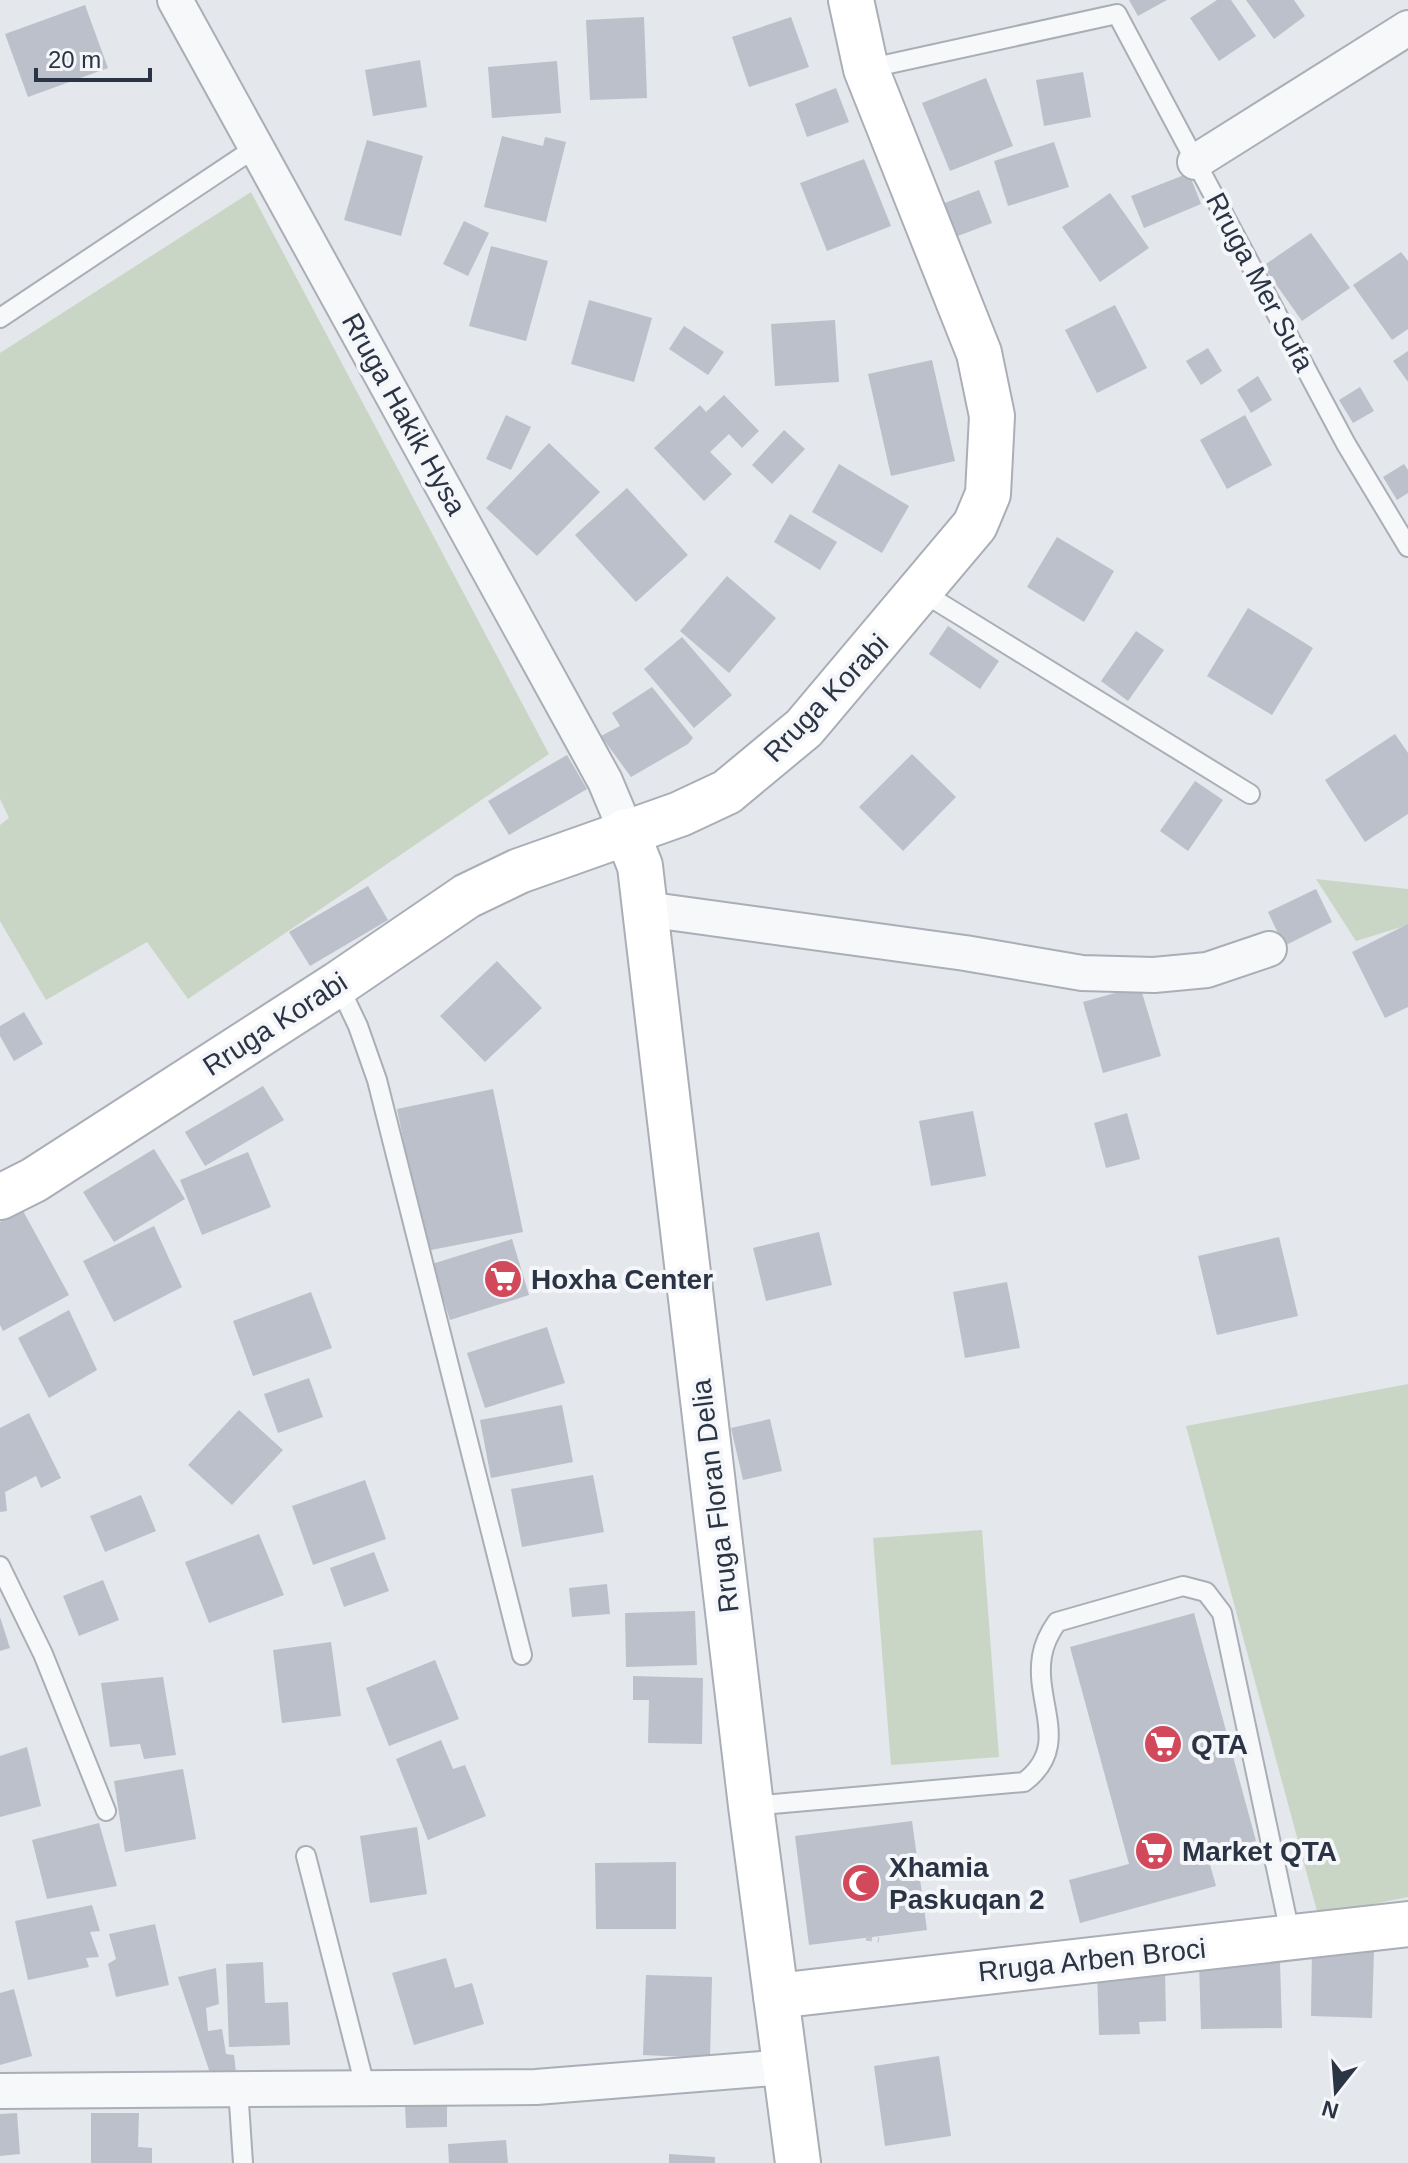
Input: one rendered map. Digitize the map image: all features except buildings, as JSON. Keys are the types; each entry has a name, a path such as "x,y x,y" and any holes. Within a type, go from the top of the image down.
{"street":[{"name":"Rruga Hakik Hysa","path":"175,0 605,781 626,831"},
{"name":"Rruga Korabi","path":"0,1197 34,1180 338,984 467,896 519,871 680,814 715,797 756,770 804,728 922,592 975,525 988,494 992,416 979,353 866,69 851,0"},
{"path":"1195,162 1408,28"},
{"name":"Rruga Floran Delia","path":"626,831 640,866 751,1806 798,2163"},
{"path":"645,909 965,953 1082,973 1154,975 1207,970 1269,949"},
{"name":"Rruga Arben Broci","path":"776,1996 1408,1924"},
{"path":"0,2091 536,2087 786,2067"}],"lane":[{"name":"Rruga Mer Sufa","path":"866,69 1117,14 1346,444 1408,547"},
{"path":"0,318 258,146"},
{"path":"922,592 1250,794"},
{"path":"338,984 358,1026 377,1080 522,1655"},
{"path":"0,1566 43,1654 106,1811"},
{"path":"751,1806 1024,1782 1041,1769 1049,1745 1042,1658 1057,1622 1183,1586 1206,1592 1222,1613 1291,1938"},
{"path":"306,1856 366,2090"},
{"path":"238,2088 243,2163"}],"green space":[{"path":"251,192 549,754 188,999 147,942 46,1000 0,921 0,825 9,818 0,799 0,353"},
{"path":"1316,879 1408,889 1408,925 1356,941"},
{"path":"1408,1384 1408,1897 1318,1915 1186,1426"},
{"path":"982,1530 999,1757 891,1765 873,1538"}],"place":[{"name":"Hoxha Center","path":"503,1279"},
{"name":"QTA","path":"1163,1744"},
{"name":"Market QTA","path":"1154,1851"},
{"name":"Xhamia Paskuqan 2","path":"861,1883"}]}
